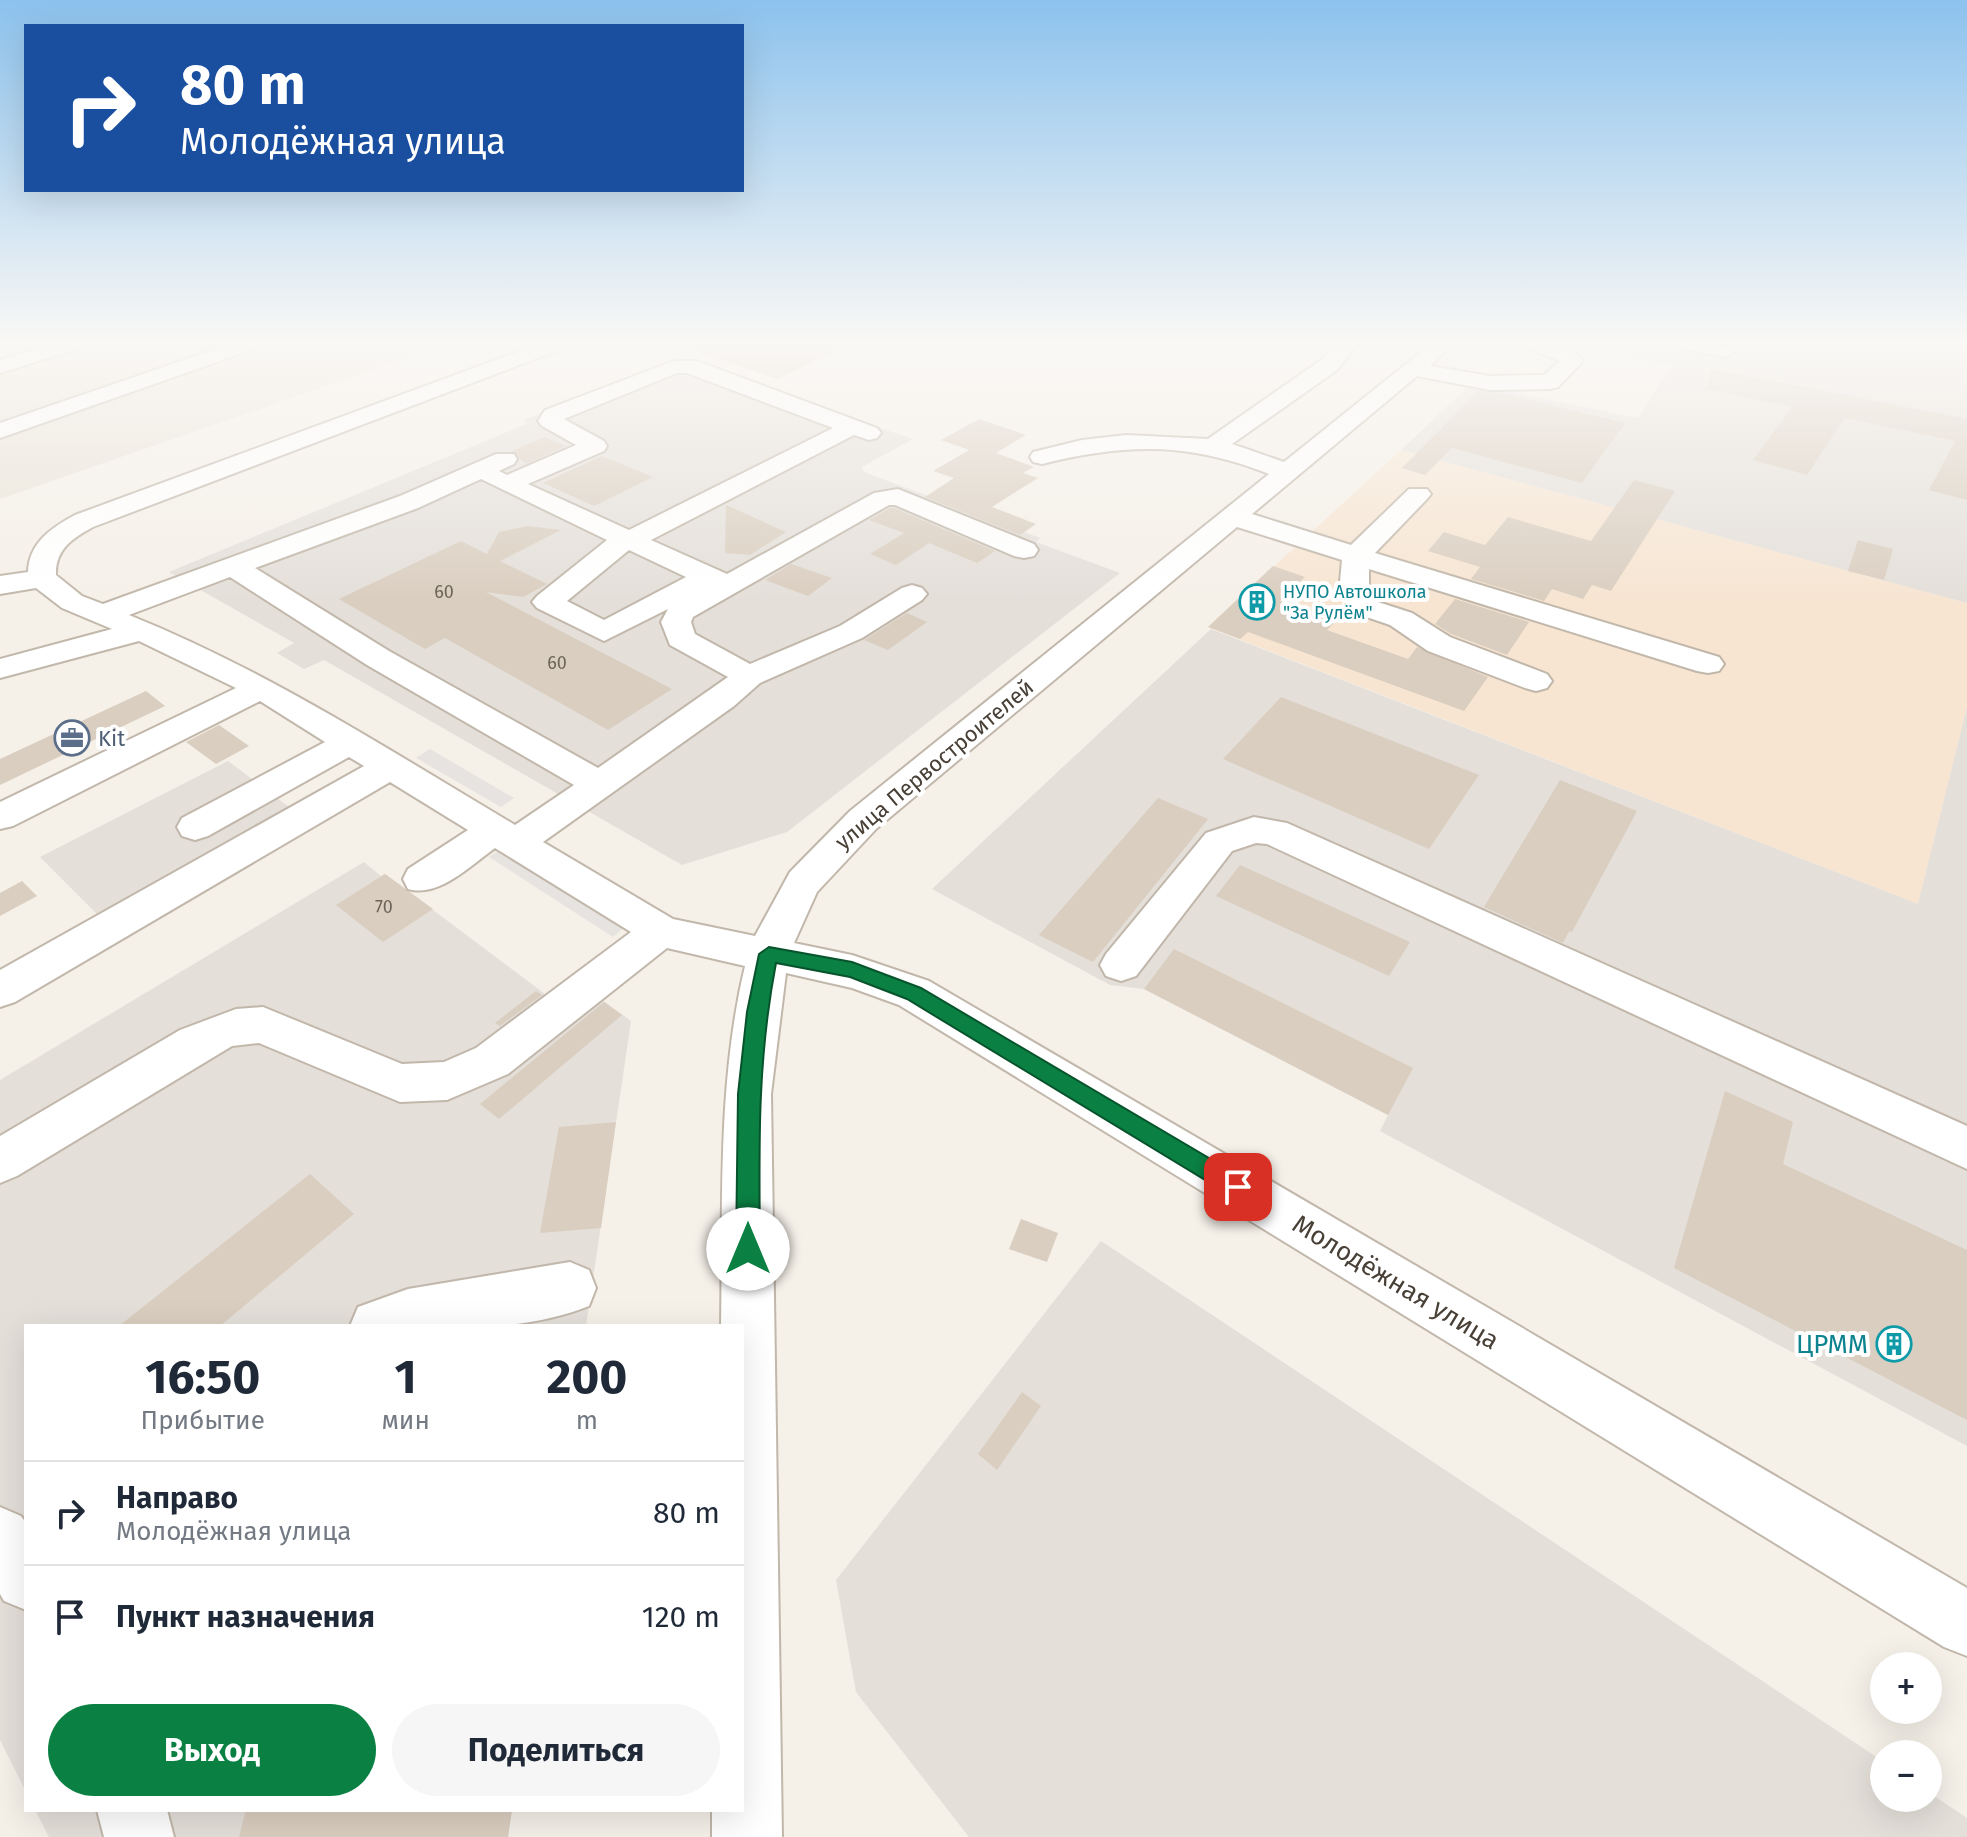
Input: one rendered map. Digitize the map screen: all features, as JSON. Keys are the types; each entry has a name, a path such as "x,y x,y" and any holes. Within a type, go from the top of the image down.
{"street":[{"path":"0,585 42,578 41,567 47,548 66,530 84,521 328,430"},
{"path":"100,615 409,502 595,446 566,430"},
{"path":"847,430 604,554 547,602 604,632 703,588 891,496 1024,550"},
{"path":"860,430 878,436"},
{"path":"1213,447 1237,430"},
{"name":"улица Первостроителей","path":"747,1837 748,1094 757,1012 769,954 797,891 826,855 863,820 1339,430"},
{"path":"1042,457 1071,447 1102,444 1213,447 1288,472"},
{"path":"497,473 629,540 703,588"},
{"path":"1418,494 1356,556 1354,593 1365,607 1414,626 1461,655 1536,681"},
{"path":"1233,517 1708,664"},
{"path":"232,566 378,658 599,784"},
{"name":"Молодёжная улица","path":"42,578 72,602 184,648 261,688 661,931 701,943 852,970 914,993 1967,1624"},
{"path":"703,588 676,622 681,639 749,676"},
{"path":"422,879 599,784 722,699 749,676 851,632 912,594"},
{"path":"0,669 140,631"},
{"path":"0,817 261,688"},
{"path":"195,827 350,742"},
{"path":"0,990 391,766"},
{"path":"1121,965 1219,842 1254,830 1274,832 1967,1148"},
{"path":"0,1161 196,1043 243,1024 263,1025 400,1083 447,1081 492,1061 661,931"},
{"path":"383,1324 408,1315 570,1288"},
{"path":"133,1812 139,1837"}],"shaded area":[{"path":"0,430 200,430 0,499"},
{"path":"512,430 886,430 913,439 862,467 864,472 1040,538 1036,542 1120,573 787,832 682,865 324,660 304,669 277,653 294,643 169,572"},
{"path":"1423,430 1967,430 1967,603 1401,450"},
{"path":"1401,450 1967,603 1967,707 1918,904 1208,627"},
{"path":"1211,629 1918,904 1967,707 1967,1446 1380,1131 1388,1115 1144,989 1110,985 932,889"},
{"path":"430,749 514,798 501,807 416,758"},
{"path":"228,761 293,810 103,920 40,857"},
{"path":"505,846 628,924 613,937 489,857"},
{"path":"364,862 381,876 385,874 573,1015 597,996 631,1021 586,1324 24,1324 24,1788 0,1740 0,1080"},
{"path":"1101,1241 1870,1753 1870,1812 1942,1812 1942,1801 1967,1818 1967,1837 969,1837 856,1692 836,1580"},
{"path":"36,1812 512,1812 508,1837 49,1837"}],"building":[{"path":"960,430 1011,430 1026,435 996,453 1034,467 1023,473 1038,478 992,507 1036,524 1020,535 925,497 954,478 933,471 969,450 941,440"},
{"path":"1440,430 1620,430 1582,483 1452,448 1425,475 1402,468"},
{"path":"1775,430 1837,430 1807,475 1753,460"},
{"path":"1901,430 1967,430 1967,500 1929,490 1955,441"},
{"path":"545,437 566,446 526,464 512,451"},
{"path":"602,456 653,477 594,506 543,483"},
{"path":"1634,480 1675,491 1611,591 1592,585 1583,599 1552,589 1544,601 1471,579 1480,567 1428,551 1444,532 1485,545 1508,517 1591,541"},
{"path":"726,505 786,532 750,555 725,553"},
{"path":"890,508 995,551 977,563 929,543 896,565 870,554 904,533 869,520"},
{"path":"528,526 561,530 500,561 547,584 523,597 486,592 672,689 608,730 445,638 425,649 339,599 461,541 487,554 499,532"},
{"path":"1858,540 1893,549 1884,580 1848,571"},
{"path":"791,564 832,578 808,596 765,580"},
{"path":"1273,566 1305,577 1280,601 1336,621 1327,630 1408,659 1417,647 1488,677 1464,711 1248,632 1240,639 1208,627"},
{"path":"1455,599 1529,622 1507,655 1451,634 1435,624"},
{"path":"907,613 927,622 888,650 864,640"},
{"path":"146,691 165,706 0,785 0,759"},
{"path":"1281,697 1479,775 1429,849 1223,759"},
{"path":"219,725 249,746 216,764 186,742"},
{"path":"1560,780 1637,811 1572,932 1569,931 1563,943 1484,907"},
{"path":"1158,798 1208,819 1093,962 1039,935"},
{"path":"1240,865 1410,942 1389,976 1216,896"},
{"path":"385,874 433,909 383,942 336,905"},
{"path":"22,881 37,896 0,916 0,893"},
{"path":"1174,949 1413,1068 1388,1115 1144,989"},
{"path":"536,991 542,995 500,1026 495,1023"},
{"path":"604,1002 622,1015 499,1119 480,1104"},
{"name":"ЦРММ","path":"1725,1091 1793,1122 1783,1164 1967,1250 1967,1420 1674,1268"},
{"path":"616,1122 601,1228 540,1233 559,1127"},
{"path":"310,1174 354,1214 222,1324 122,1324"},
{"path":"1021,1219 1058,1233 1047,1262 1009,1249"},
{"path":"1022,1392 1041,1406 997,1470 978,1454"},
{"path":"245,1812 512,1812 508,1837 239,1837"}],"place":[{"name":"НУПО Автошкола \"За Рулём\"","path":"1257,602"},
{"name":"Kit","path":"72,738"},
{"name":"ЦРММ","path":"1894,1344"}],"route":[{"path":"748,1249 748,1094 757,1012 769,954 852,970 914,993 1238,1187"}]}
